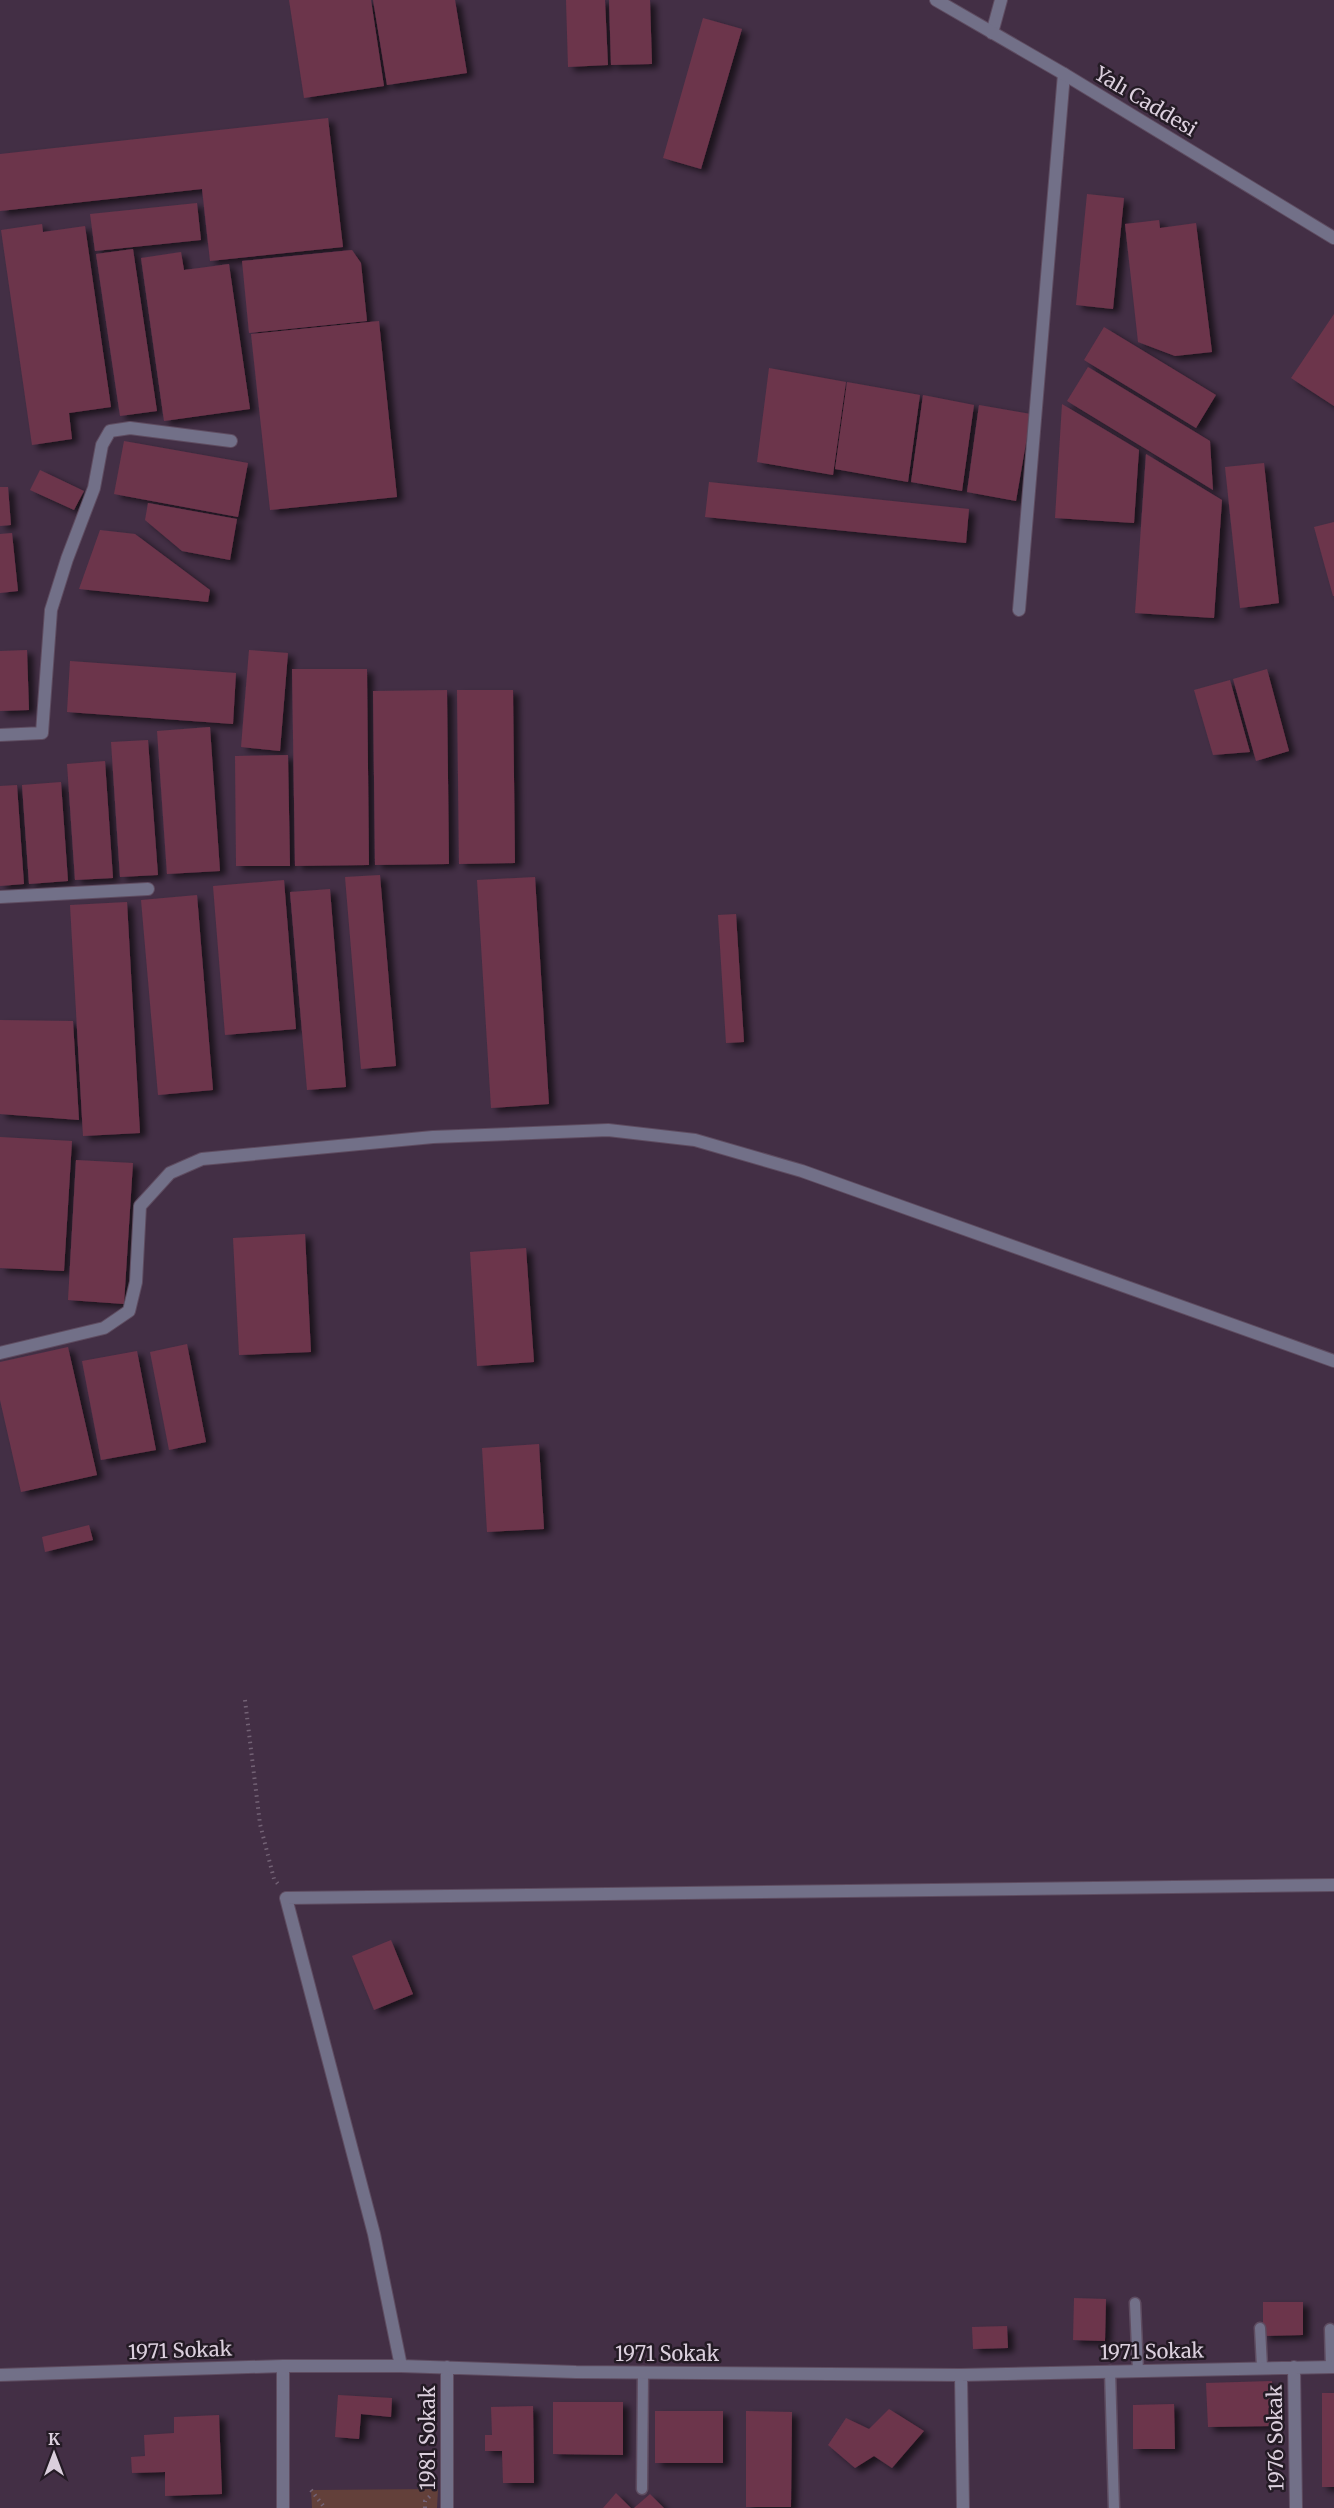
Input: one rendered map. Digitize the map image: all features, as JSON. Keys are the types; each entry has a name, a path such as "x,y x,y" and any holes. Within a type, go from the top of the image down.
{"street":[{"name":"Yalı Caddesi","path":"936,0 1064,74 1334,238"},
{"path":"992,33 1001,0"},
{"path":"1019,610 1064,74"},
{"path":"0,735 42,733 51,610 94,488 102,445 110,431 130,428 231,441"},
{"path":"0,897 148,889"},
{"path":"0,1353 104,1328 129,1311 136,1282 140,1206 170,1173 202,1159 433,1137 608,1130 695,1140 802,1171 1334,1361"},
{"path":"401,2366 374,2234 286,1898 1334,1885"},
{"path":"283,2366 283,2508"},
{"name":"1971 Sokak","path":"0,2375 283,2366 401,2366 576,2372 961,2375 1332,2367"},
{"name":"1981 Sokak","path":"447,2367 447,2508"},
{"name":"1976 Sokak","path":"1294,2367 1296,2508"},
{"path":"961,2375 963,2508"}],"lane":[{"path":"1136,2303 1138,2371"},
{"path":"1260,2328 1262,2367"},
{"path":"1330,2329 1332,2367"},
{"path":"1110,2371 1114,2508"},
{"path":"642,2490 643,2372"}],"path":[{"path":"245,1700 260,1824 274,1879 286,1898"},
{"path":"311,2490 325,2508"}],"shaded area":[{"path":"438,2489 437,2508 312,2508 311,2490"}],"building":[{"path":"289,0 371,0 384,86 304,98"},
{"path":"373,0 455,0 467,73 387,85"},
{"path":"566,0 605,0 608,65 568,67"},
{"path":"609,0 650,0 652,64 611,65"},
{"path":"703,18 742,29 701,169 663,158"},
{"path":"328,118 343,247 210,261 202,189 0,211 0,154"},
{"path":"1087,194 1124,198 1113,309 1076,305"},
{"path":"197,203 201,240 95,251 90,214"},
{"path":"1159,220 1160,228 1196,223 1212,352 1175,356 1138,342 1125,224"},
{"path":"42,224 43,232 85,226 111,407 69,413 72,439 32,445 1,230"},
{"path":"133,249 157,411 120,416 96,254"},
{"path":"352,250 361,263 367,321 249,333 242,261"},
{"path":"181,252 184,270 229,264 250,409 164,421 141,258"},
{"path":"1334,314 1334,406 1291,378"},
{"path":"379,321 397,497 270,510 251,334"},
{"path":"1104,327 1216,395 1196,428 1084,360"},
{"path":"1088,367 1210,441 1213,490 1067,401"},
{"path":"769,368 846,382 833,475 757,462"},
{"path":"847,382 920,395 908,482 835,469"},
{"path":"923,395 974,405 962,491 911,482"},
{"path":"1062,404 1139,450 1134,523 1055,518"},
{"path":"979,405 1031,414 1016,501 967,492"},
{"path":"124,441 248,463 238,517 114,494"},
{"path":"1146,454 1222,500 1214,618 1135,613"},
{"path":"1264,463 1279,603 1240,608 1225,467"},
{"path":"40,470 84,491 74,510 30,490"},
{"path":"709,482 969,509 966,543 705,517"},
{"path":"0,487 8,487 11,525 0,526"},
{"path":"148,503 237,519 230,560 182,551 145,520"},
{"path":"1334,522 1334,596 1333,596 1314,527"},
{"path":"100,530 135,534 210,590 208,602 79,589"},
{"path":"12,533 18,591 0,593 0,534"},
{"path":"27,650 29,710 0,711 0,651"},
{"path":"249,650 288,653 280,751 241,747"},
{"path":"70,661 236,673 233,724 67,712"},
{"path":"292,669 367,669 369,865 295,866"},
{"path":"1267,669 1289,751 1256,761 1233,679"},
{"path":"1230,680 1250,752 1213,755 1194,690"},
{"path":"447,690 449,864 375,865 373,691"},
{"path":"457,690 513,690 515,863 459,864"},
{"path":"210,727 220,871 167,874 157,731"},
{"path":"148,740 158,875 120,877 111,742"},
{"path":"288,755 290,866 236,866 235,756"},
{"path":"105,761 113,878 75,880 67,764"},
{"path":"61,782 68,881 29,884 22,785"},
{"path":"17,785 24,884 0,886 0,786"},
{"path":"380,875 396,1066 361,1069 345,877"},
{"path":"535,877 549,1104 491,1108 477,880"},
{"path":"284,880 296,1029 225,1035 213,886"},
{"path":"330,889 346,1087 307,1090 290,892"},
{"path":"197,895 213,1090 158,1095 141,900"},
{"path":"127,902 140,1133 83,1136 70,905"},
{"path":"736,914 744,1042 726,1043 718,915"},
{"path":"0,1020 73,1021 79,1120 0,1114"},
{"path":"0,1137 72,1141 64,1271 0,1268"},
{"path":"76,1160 133,1163 124,1304 68,1300"},
{"path":"305,1234 311,1352 239,1355 233,1238"},
{"path":"526,1248 534,1362 477,1366 470,1252"},
{"path":"187,1344 206,1442 169,1450 150,1352"},
{"path":"68,1347 97,1475 21,1492 0,1400 0,1362"},
{"path":"137,1351 156,1450 101,1460 82,1361"},
{"path":"539,1444 544,1529 487,1532 482,1448"},
{"path":"89,1525 93,1540 45,1552 42,1537"},
{"path":"391,1940 413,1994 374,2010 352,1956"},
{"path":"1074,2298 1106,2299 1105,2341 1073,2340"},
{"path":"1263,2302 1303,2302 1303,2335 1263,2336"},
{"path":"1007,2326 1008,2348 973,2349 972,2327"},
{"path":"1272,2381 1274,2426 1208,2427 1206,2383"},
{"path":"1322,2393 1334,2393 1334,2487 1322,2487"},
{"path":"338,2395 392,2398 391,2417 361,2414 359,2439 335,2437"},
{"path":"553,2402 623,2402 623,2455 553,2454"},
{"path":"1174,2404 1175,2449 1133,2449 1133,2405"},
{"path":"533,2406 534,2483 503,2483 502,2451 485,2451 485,2435 492,2435 491,2407"},
{"path":"889,2409 924,2431 892,2468 874,2456 855,2468 828,2445 846,2418 869,2429"},
{"path":"655,2411 723,2411 723,2463 655,2463"},
{"path":"746,2411 792,2412 791,2507 746,2507"},
{"path":"219,2415 222,2494 165,2496 165,2472 132,2473 131,2457 145,2456 144,2435 174,2433 174,2417"},
{"path":"616,2493 631,2508 603,2508"},
{"path":"650,2494 664,2508 634,2508"}]}
